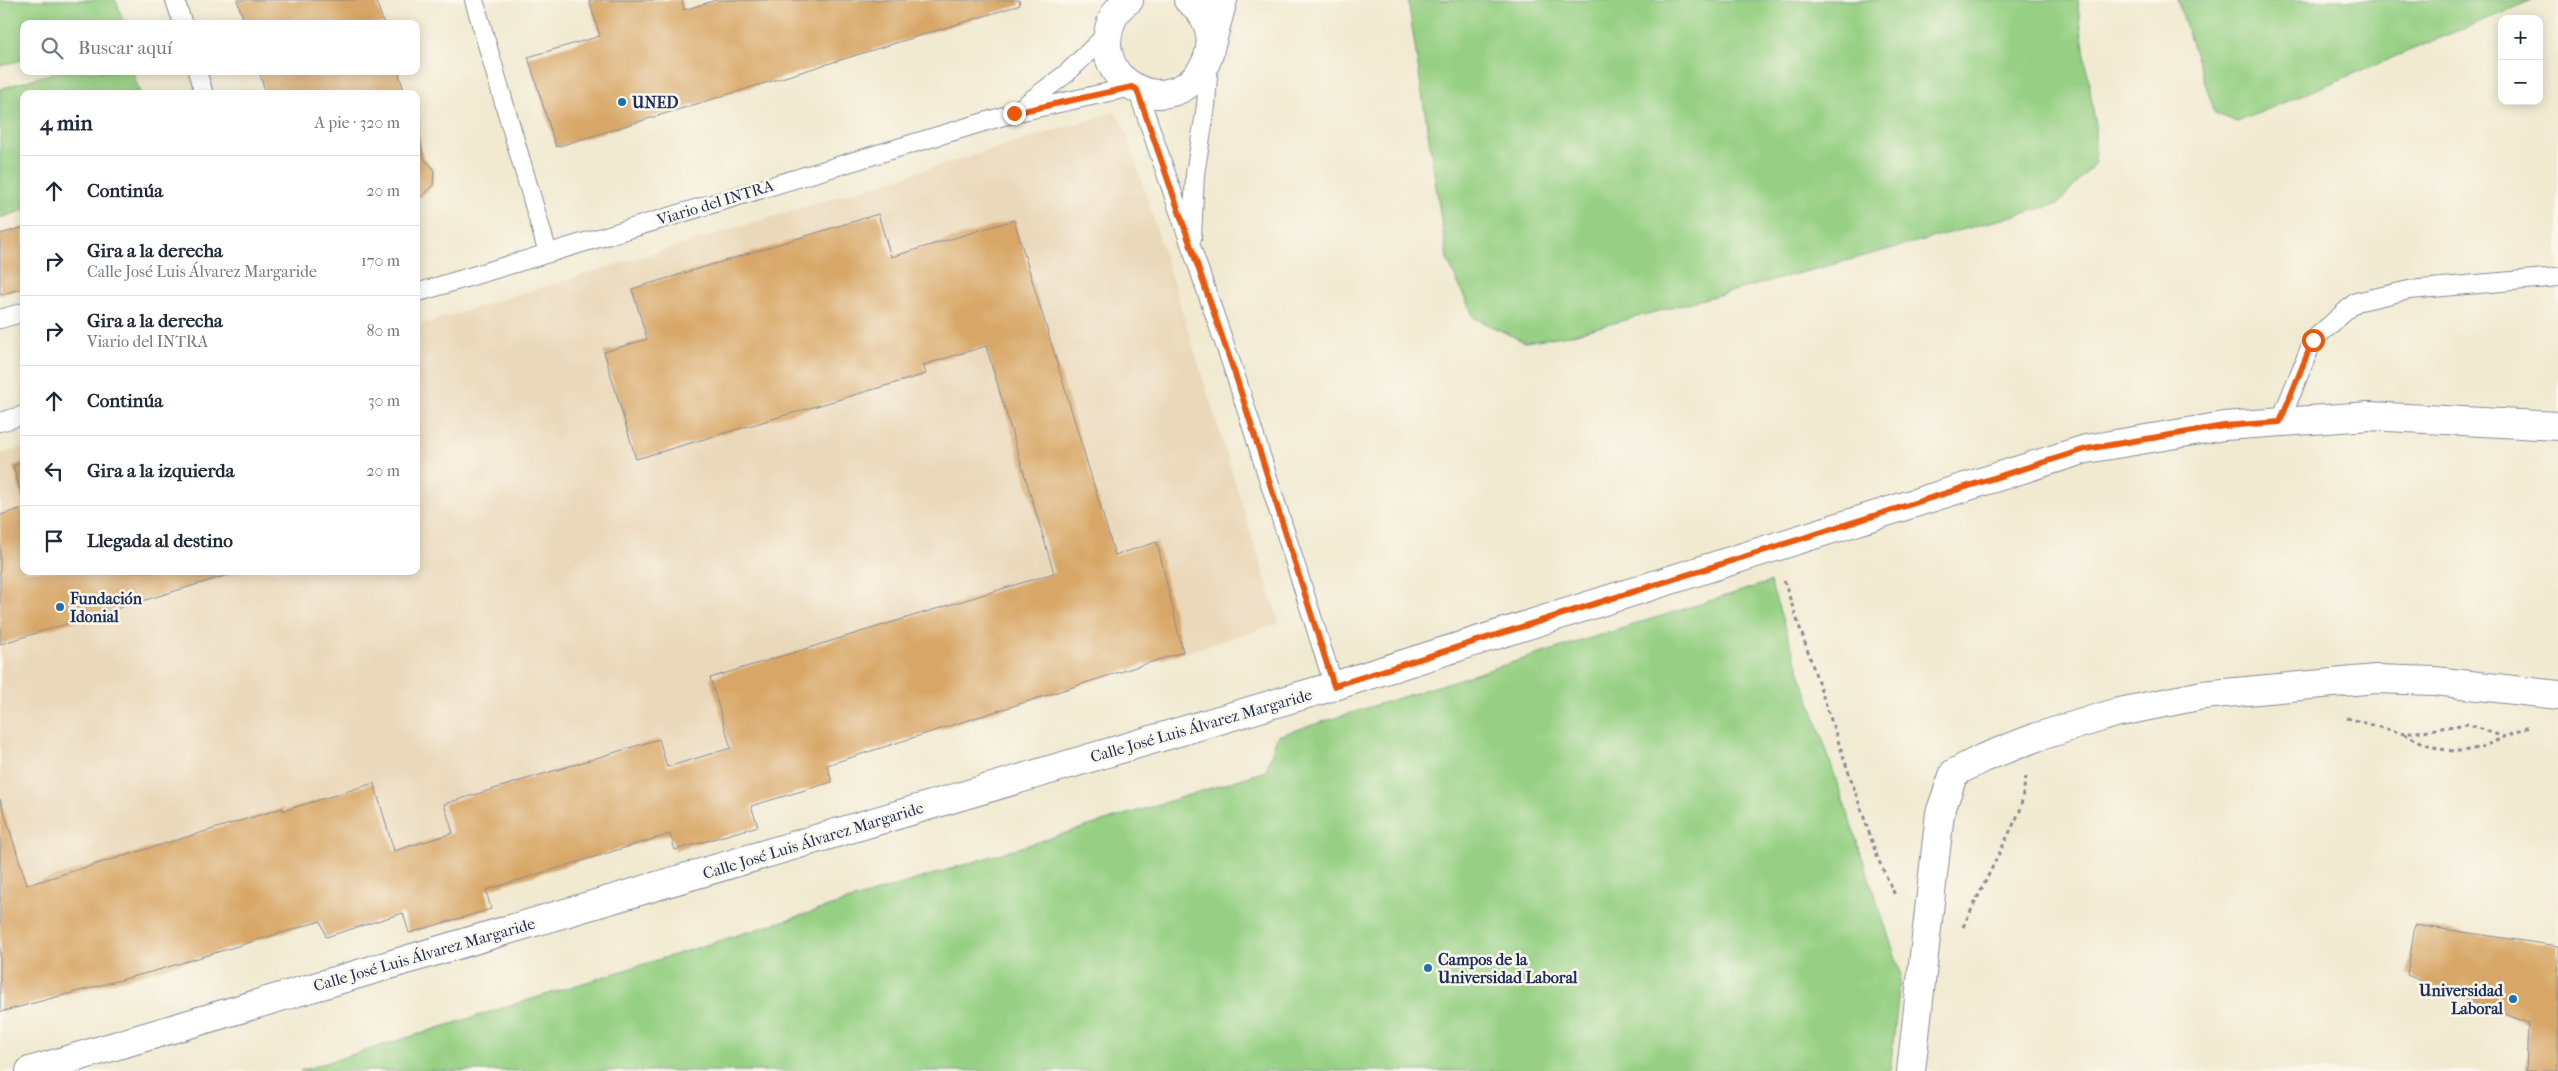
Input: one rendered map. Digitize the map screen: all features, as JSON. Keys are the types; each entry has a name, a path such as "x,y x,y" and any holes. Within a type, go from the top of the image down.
{"street":[{"path":"1129,0 1115,14 1108,31 1107,49 1112,64 1120,77 1134,88 1152,94 1167,93 1182,88 1200,73 1210,49 1223,0"},
{"path":"1188,0 1204,17 1209,31 1210,49"},
{"name":"Calle José Luis Álvarez Margaride","path":"30,1071 1334,686 2086,449 2224,426 2369,416 2558,426"},
{"path":"1911,1071 1940,813 1954,773 1983,758 2013,746 2115,713 2203,695 2368,679 2435,681 2558,695"}],"lane":[{"path":"175,0 182,20"},
{"path":"474,0 548,253"},
{"path":"1014,113 1067,73 1108,31 1104,0"},
{"path":"1191,246 1195,174 1206,106 1210,49"},
{"path":"198,75 203,90"},
{"path":"1134,88 1237,380 1334,686"},
{"name":"Viario del INTRA","path":"420,292 1014,113 1134,88"},
{"path":"2280,422 2313,340 2356,302 2409,290 2558,277"},
{"path":"0,320 20,313"},
{"path":"0,422 20,416"}],"path":[{"path":"1772,547 1878,859 1898,902"},
{"path":"2338,715 2404,734 2432,748 2459,752 2484,747 2531,726"},
{"path":"2404,734 2468,724 2504,737"},
{"path":"1960,933 2020,811 2027,772 2013,746"}],"shaded area":[{"path":"1115,112 1125,127 1279,623 828,765 832,782 752,805 758,826 675,850 670,834 486,890 491,909 409,933 402,913 326,937 321,921 158,970 0,1012 0,454 20,448 20,575 420,575 420,325"}],"green space":[{"path":"0,0 116,0 123,20 20,20 20,60 0,66"},
{"path":"1408,0 2077,0 2095,124 2095,163 2058,204 1569,335 1525,342 1474,318 1447,259"},
{"path":"2177,0 2532,0 2237,122 2215,113"},
{"path":"46,75 134,75 139,90 20,90 20,211 0,218 0,89"},
{"path":"1770,582 1901,973 1890,1071 300,1071 1266,771 1277,736"}],"building":[{"path":"237,0 376,0 383,20 244,20"},
{"name":"UNED","path":"589,0 682,0 684,10 716,0 1019,0 1020,5 556,147 528,57 600,36"},
{"path":"260,75 399,75 404,90 265,90"},
{"path":"420,140 423,157 434,169 433,186 421,197"},
{"path":"878,214 891,257 1014,220 1115,555 1157,542 1183,652 827,765 832,782 751,806 758,826 675,850 670,834 486,890 491,909 409,933 403,913 326,937 321,921 158,970 0,1012 0,799 27,885 283,808 283,811 374,783 394,851 453,833 444,804 659,739 667,767 731,748 710,678 1054,573 986,346 923,365 926,374 636,459 604,352 647,339 632,289"},
{"path":"20,228 20,289 0,295 0,234"},
{"path":"20,463 20,490 13,466"},
{"name":"Fundación Idonial","path":"20,509 20,575 228,575 0,644 0,515"},
{"name":"Universidad Laboral","path":"2415,925 2558,946 2558,1071 2526,1071 2528,1023 2407,975"}],"place":[{"name":"UNED","path":"622,102"},
{"name":"Fundación Idonial","path":"60,607"},
{"name":"Campos de la Universidad Laboral","path":"1428,968"},
{"name":"Universidad Laboral","path":"2513,999"}],"route":[{"path":"1014,113 1132,87 1137,90 1174,202 1237,380 1334,686 2086,449 2224,426 2280,422 2313,340"}]}
